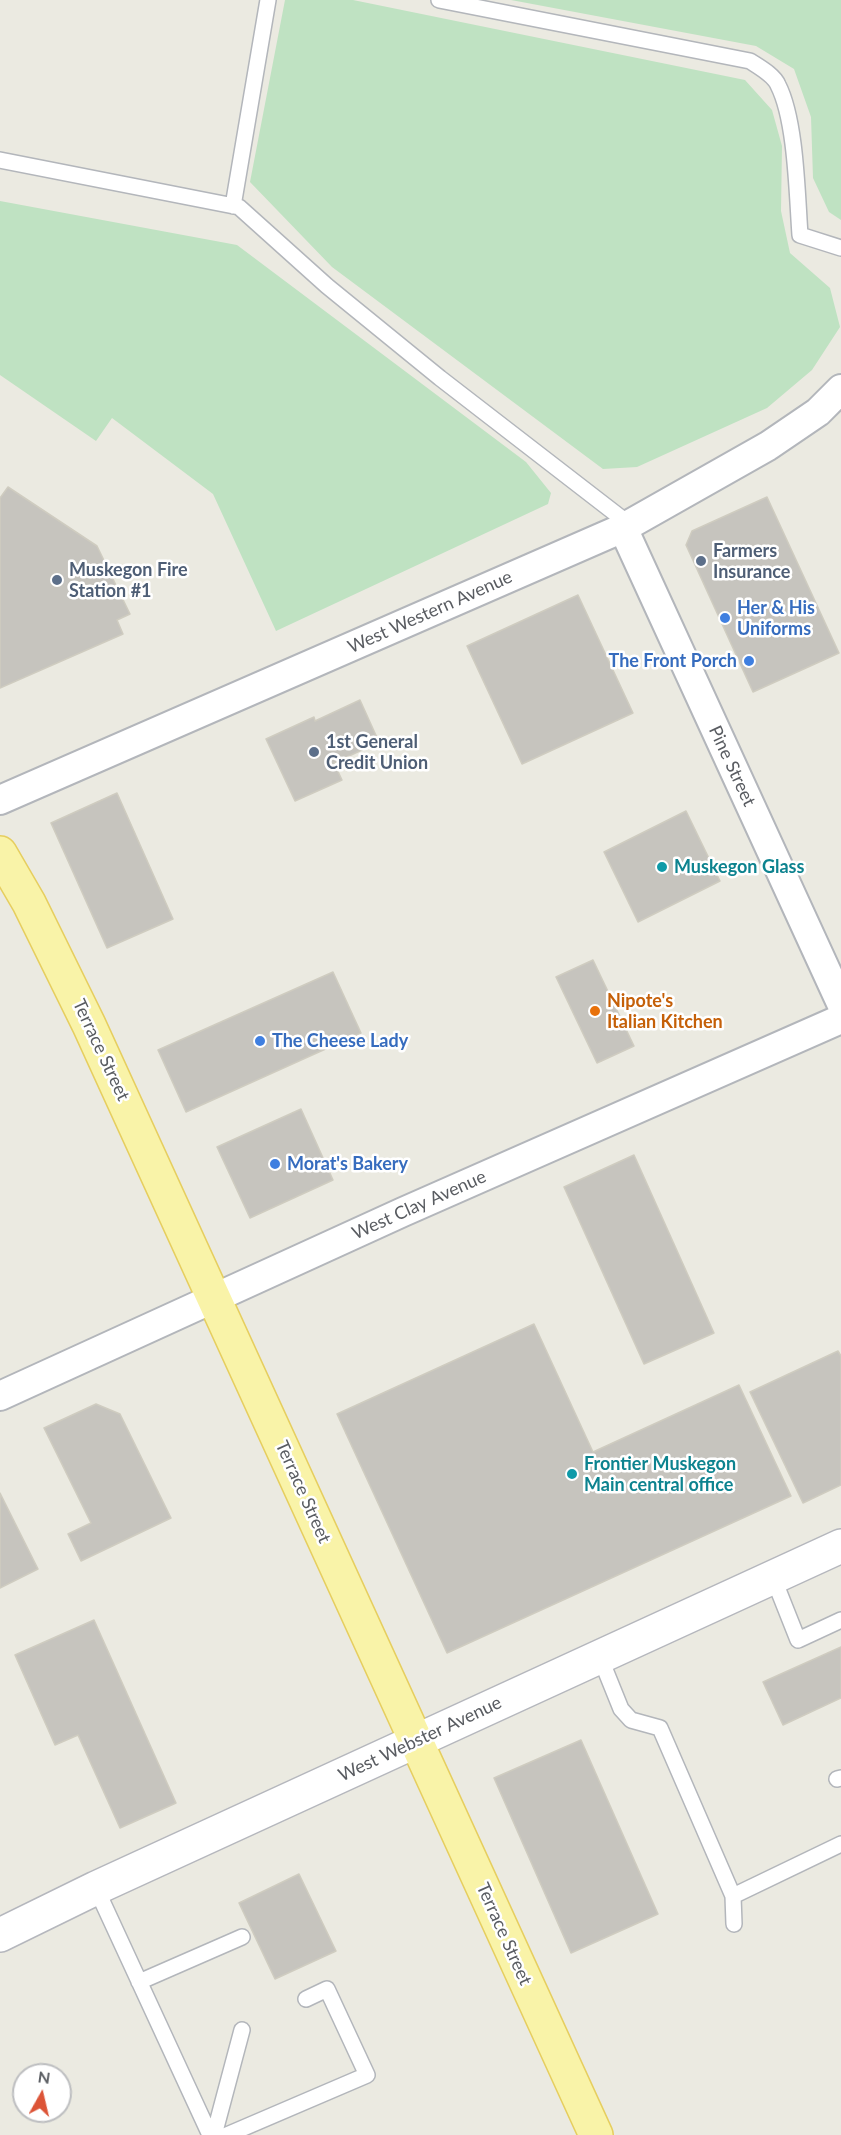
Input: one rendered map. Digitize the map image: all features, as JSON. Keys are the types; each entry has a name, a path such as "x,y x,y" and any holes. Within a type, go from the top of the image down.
{"main road":[{"name":"Terrace Street","path":"0,853 67,977 596,2135"},
{"name":"West Webster Avenue","path":"0,1935 96,1888 841,1546"}],"street":[{"name":"West Western Avenue","path":"0,800 626,526 768,446 818,412 841,390"},
{"name":"Pine Street","path":"626,526 841,1003"},
{"name":"West Clay Avenue","path":"0,1396 403,1212 841,1019"}],"lane":[{"path":"233,206 268,0"},
{"path":"439,0 750,61 778,82 788,113 800,235 841,248"},
{"path":"0,160 239,207 327,286 626,526"},
{"path":"773,1577 798,1640 841,1620"},
{"path":"600,1657 621,1709 632,1720 660,1728 733,1896 734,1924"},
{"path":"733,1896 841,1844"},
{"path":"96,1888 210,2135"},
{"path":"139,1982 242,1937"},
{"path":"227,2135 367,2075 327,1989 306,1999"},
{"path":"214,2135 242,2030"}],"green space":[{"path":"285,0 353,0 745,80 772,110 782,146 781,211 790,253 830,288 840,327 812,370 767,408 637,467 603,469 332,267 250,182"},
{"path":"511,0 841,0 841,220 829,212 813,178 811,117 794,69 756,46"},
{"path":"0,201 237,245 526,462 551,493 548,504 276,631 213,494 112,418 96,441 0,375"}],"building":[{"name":"Muskegon Fire Station #1","path":"8,487 97,546 130,614 117,620 123,634 0,688 0,498"},
{"path":"767,497 839,653 753,692 686,545 692,531"},
{"path":"578,595 633,713 522,764 467,646"},
{"name":"1st General Credit Union","path":"360,700 379,742 334,763 342,780 295,801 266,739 314,717 315,721"},
{"path":"117,793 173,919 107,948 51,823"},
{"name":"Muskegon Glass","path":"686,811 720,881 638,922 604,852"},
{"name":"Nipote's Italian Kitchen","path":"593,960 634,1046 597,1063 556,977"},
{"name":"The Cheese Lady","path":"333,972 361,1033 186,1112 158,1050"},
{"name":"Morat's Bakery","path":"301,1109 333,1180 250,1218 217,1147"},
{"path":"634,1155 714,1333 644,1364 564,1187"},
{"name":"Frontier Muskegon Main central office","path":"534,1324 593,1452 739,1385 791,1496 447,1653 337,1414"},
{"path":"838,1351 841,1356 841,1485 803,1503 750,1392"},
{"path":"96,1404 120,1414 171,1518 81,1561 68,1534 91,1523 44,1428"},
{"path":"0,1493 38,1569 0,1588"},
{"path":"94,1620 176,1803 120,1828 78,1735 55,1745 15,1655"},
{"path":"841,1647 841,1698 783,1725 763,1682"},
{"path":"581,1740 658,1914 571,1953 494,1778"},
{"path":"299,1874 336,1951 275,1979 239,1903"}],"place":[{"name":"Farmers Insurance","path":"701,561"},
{"name":"Muskegon Fire Station #1","path":"57,580"},
{"name":"Her & His Uniforms","path":"725,618"},
{"name":"The Front Porch","path":"749,661"},
{"name":"1st General Credit Union","path":"314,752"},
{"name":"Muskegon Glass","path":"662,867"},
{"name":"Nipote's Italian Kitchen","path":"595,1011"},
{"name":"The Cheese Lady","path":"260,1041"},
{"name":"Morat's Bakery","path":"275,1164"},
{"name":"Frontier Muskegon Main central office","path":"572,1474"}]}
